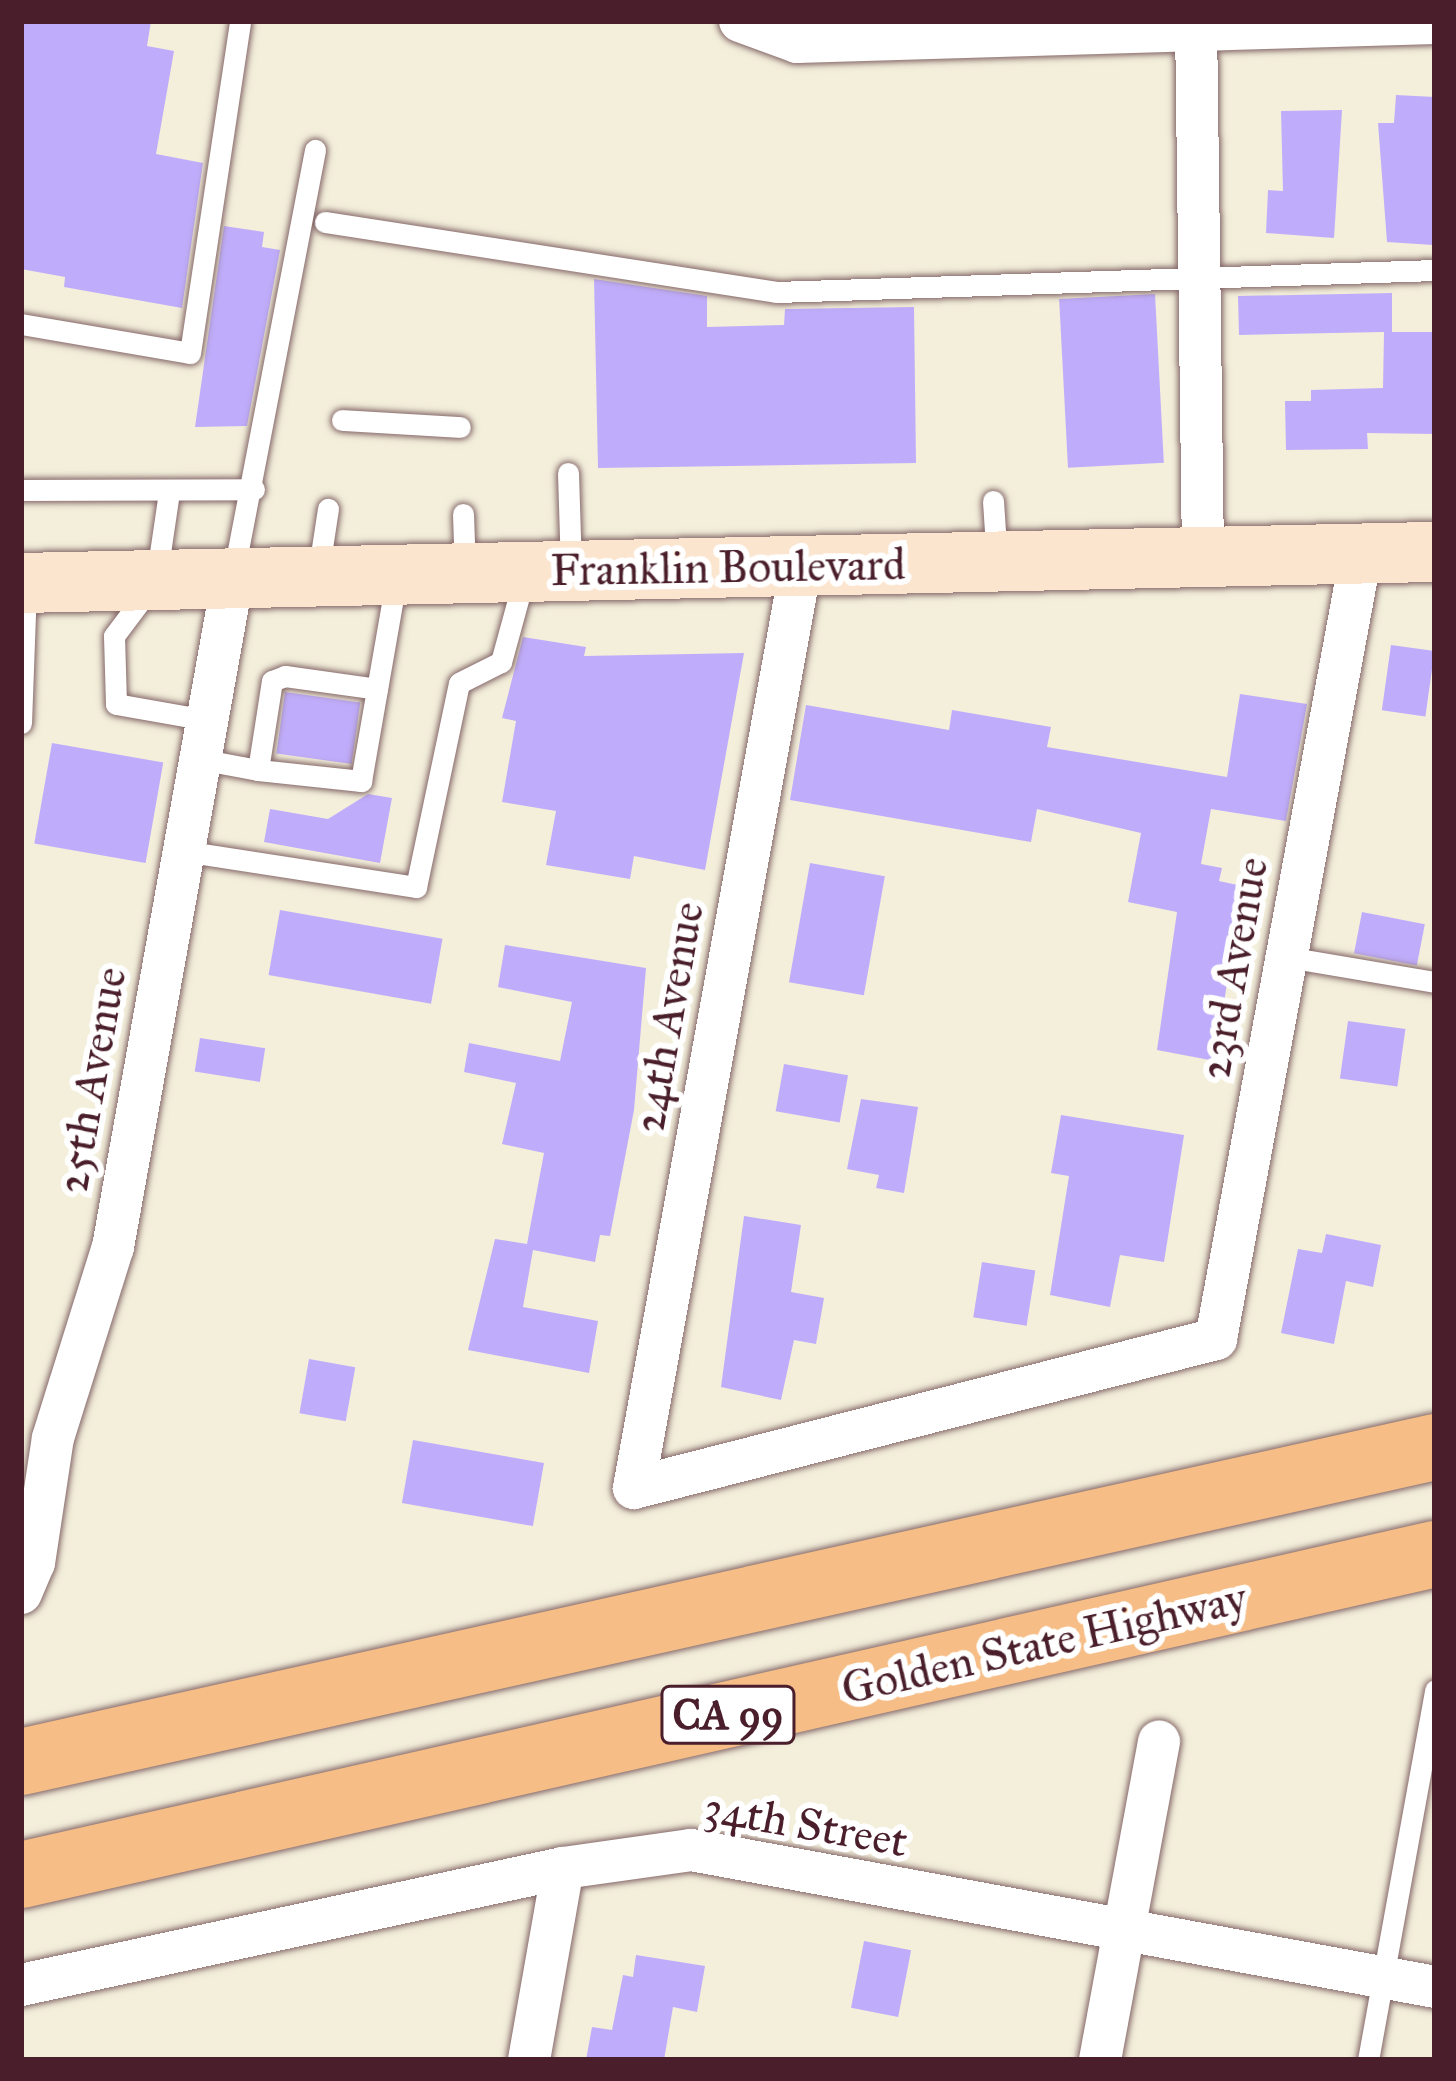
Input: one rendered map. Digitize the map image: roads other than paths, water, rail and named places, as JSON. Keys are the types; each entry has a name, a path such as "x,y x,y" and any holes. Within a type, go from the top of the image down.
{"highway":[{"name":"CA 99","path":"21,1762 1435,1447"},
{"name":"Golden State Highway","path":"21,1875 1435,1554"}],"main road":[{"name":"Franklin Boulevard","path":"24,583 1435,552"}],"street":[{"path":"740,21 797,42 1196,26 1435,23"},
{"path":"1196,26 1203,556"},
{"name":"23rd Avenue","path":"1155,1355 1216,1339 1361,554"},
{"name":"24th Avenue","path":"802,565 634,1488 1155,1355"},
{"name":"25th Avenue","path":"21,1593 34,1563 53,1438 112,1247 233,577"},
{"path":"1100,2060 1159,1741"},
{"name":"34th Street","path":"21,1984 563,1868 691,1850 1123,1934 1435,1988"},
{"path":"529,2060 563,1868"}],"lane":[{"path":"21,324 190,353 240,21"},
{"path":"233,577 254,489 315,150"},
{"path":"325,222 776,292 1435,270"},
{"path":"342,420 460,427"},
{"path":"183,851 416,887 460,682 501,662 549,571 568,473"},
{"path":"21,490 254,489"},
{"path":"169,492 155,580 114,636 116,704 203,740 258,770 318,771 361,782 398,574"},
{"path":"994,501 997,561"},
{"path":"318,575 328,509"},
{"path":"463,514 465,573"},
{"path":"21,723 24,583"},
{"path":"258,770 272,681 333,690 377,689"},
{"path":"1287,957 1435,982"},
{"path":"1367,2060 1435,1690"}]}
